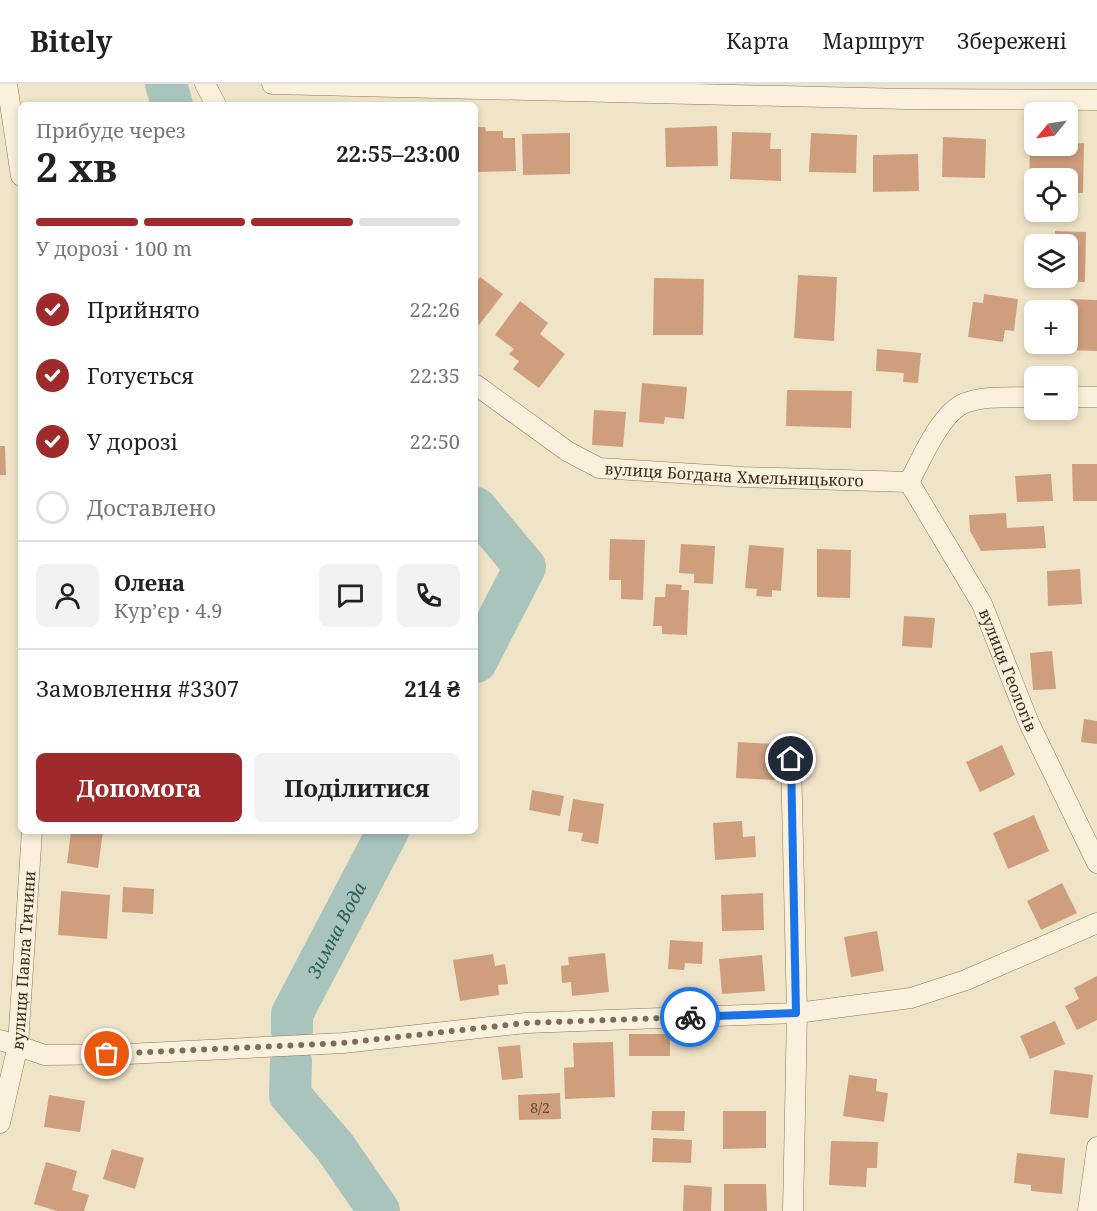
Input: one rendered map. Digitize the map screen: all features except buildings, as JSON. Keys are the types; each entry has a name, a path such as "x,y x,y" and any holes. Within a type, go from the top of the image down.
{"street":[{"path":"7,84 18,156"},
{"path":"205,84 214,102"},
{"path":"272,84 906,99 1097,100"},
{"name":"вулиця Богдана Хмельницького","path":"478,386 567,451 599,468 743,477 909,482"},
{"path":"1078,397 1097,397"},
{"path":"909,482 952,411 964,403 981,399 1024,398"},
{"name":"вулиця Геологів","path":"909,482 982,604 1029,723 1097,863"},
{"path":"791,759 796,1013 793,1211"},
{"name":"вулиця Павла Тичини","path":"0,1123 32,834"},
{"path":"9,1043 45,1055 128,1054 354,1042 526,1023 796,1013 911,998 966,980 1097,923"},
{"path":"1088,1211 1097,1147"}],"waterway":[{"name":"Зимна Вода","path":"166,84 171,102"},
{"name":"Зимна Вода","path":"478,510 525,567 478,658"},
{"name":"Зимна Вода","path":"292,1030 292,1014 386,834"},
{"name":"Зимна Вода","path":"291,1061 290,1095 335,1147 379,1211"}],"way so far":[{"path":"107,1054 343,1043 526,1023 690,1017"}],"route":[{"path":"690,1017 796,1013 791,759"}]}
